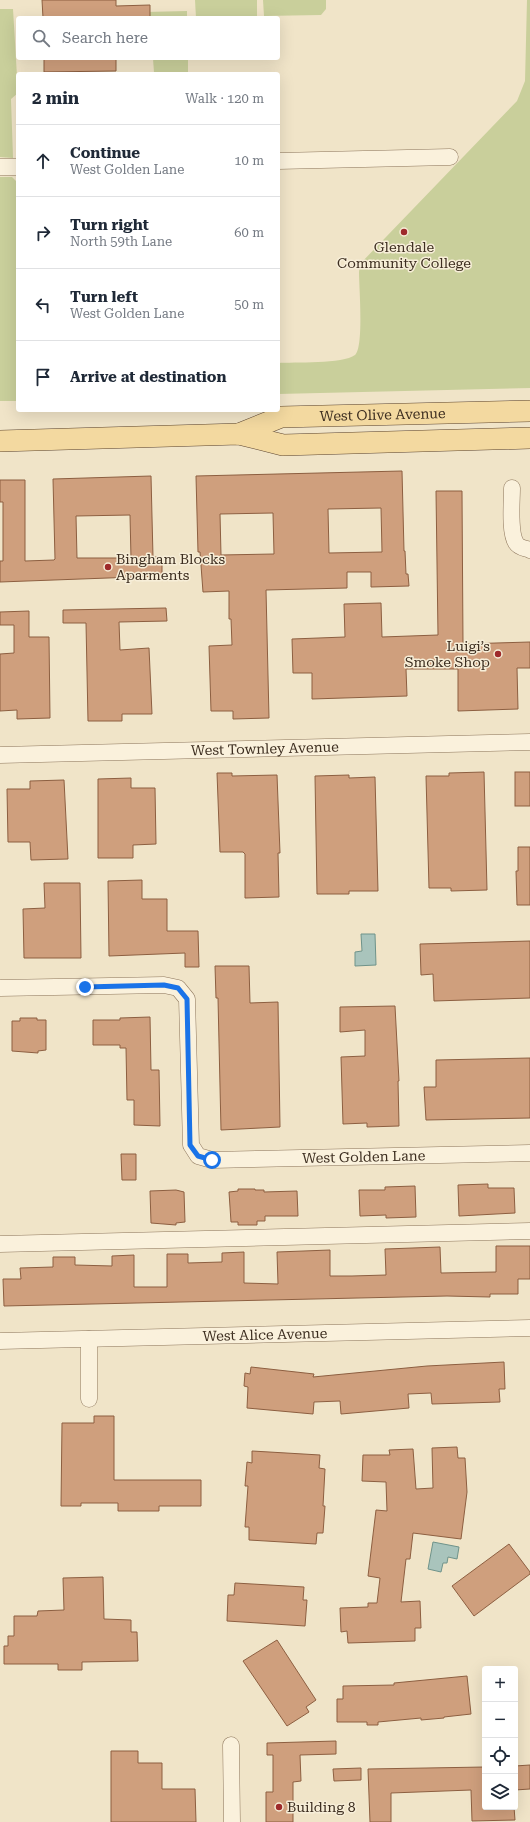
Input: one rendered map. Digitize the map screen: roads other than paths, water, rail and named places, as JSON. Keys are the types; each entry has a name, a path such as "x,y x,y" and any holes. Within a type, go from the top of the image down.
{"main road":[{"name":"West Olive Avenue","path":"238,434 282,417 530,411"},
{"name":"West Olive Avenue","path":"0,441 238,434 282,445 530,438"}],"street":[{"path":"280,161 450,156"},
{"path":"0,167 16,167"},
{"path":"512,488 513,535 516,543 520,547 530,550"},
{"name":"West Townley Avenue","path":"0,755 530,742"},
{"name":"West Golden Lane","path":"0,988 164,985 178,988 187,999 190,1145 198,1156 212,1160 530,1153"},
{"path":"0,1244 530,1231"},
{"name":"West Alice Avenue","path":"0,1341 530,1328"},
{"path":"89,1339 89,1399"},
{"path":"231,1745 232,1822"}],"water":[{"path":"361,934 375,934 376,965 355,966 355,952 362,951"},
{"path":"433,1542 459,1547 457,1559 448,1557 447,1563 443,1563 441,1572 428,1569"}],"place":[{"name":"Glendale Community College","path":"404,232"},
{"name":"Bingham Blocks Aparments","path":"108,567"},
{"name":"Luigi’s Smoke Shop","path":"498,654"},
{"name":"Building 8","path":"279,1807"}]}
